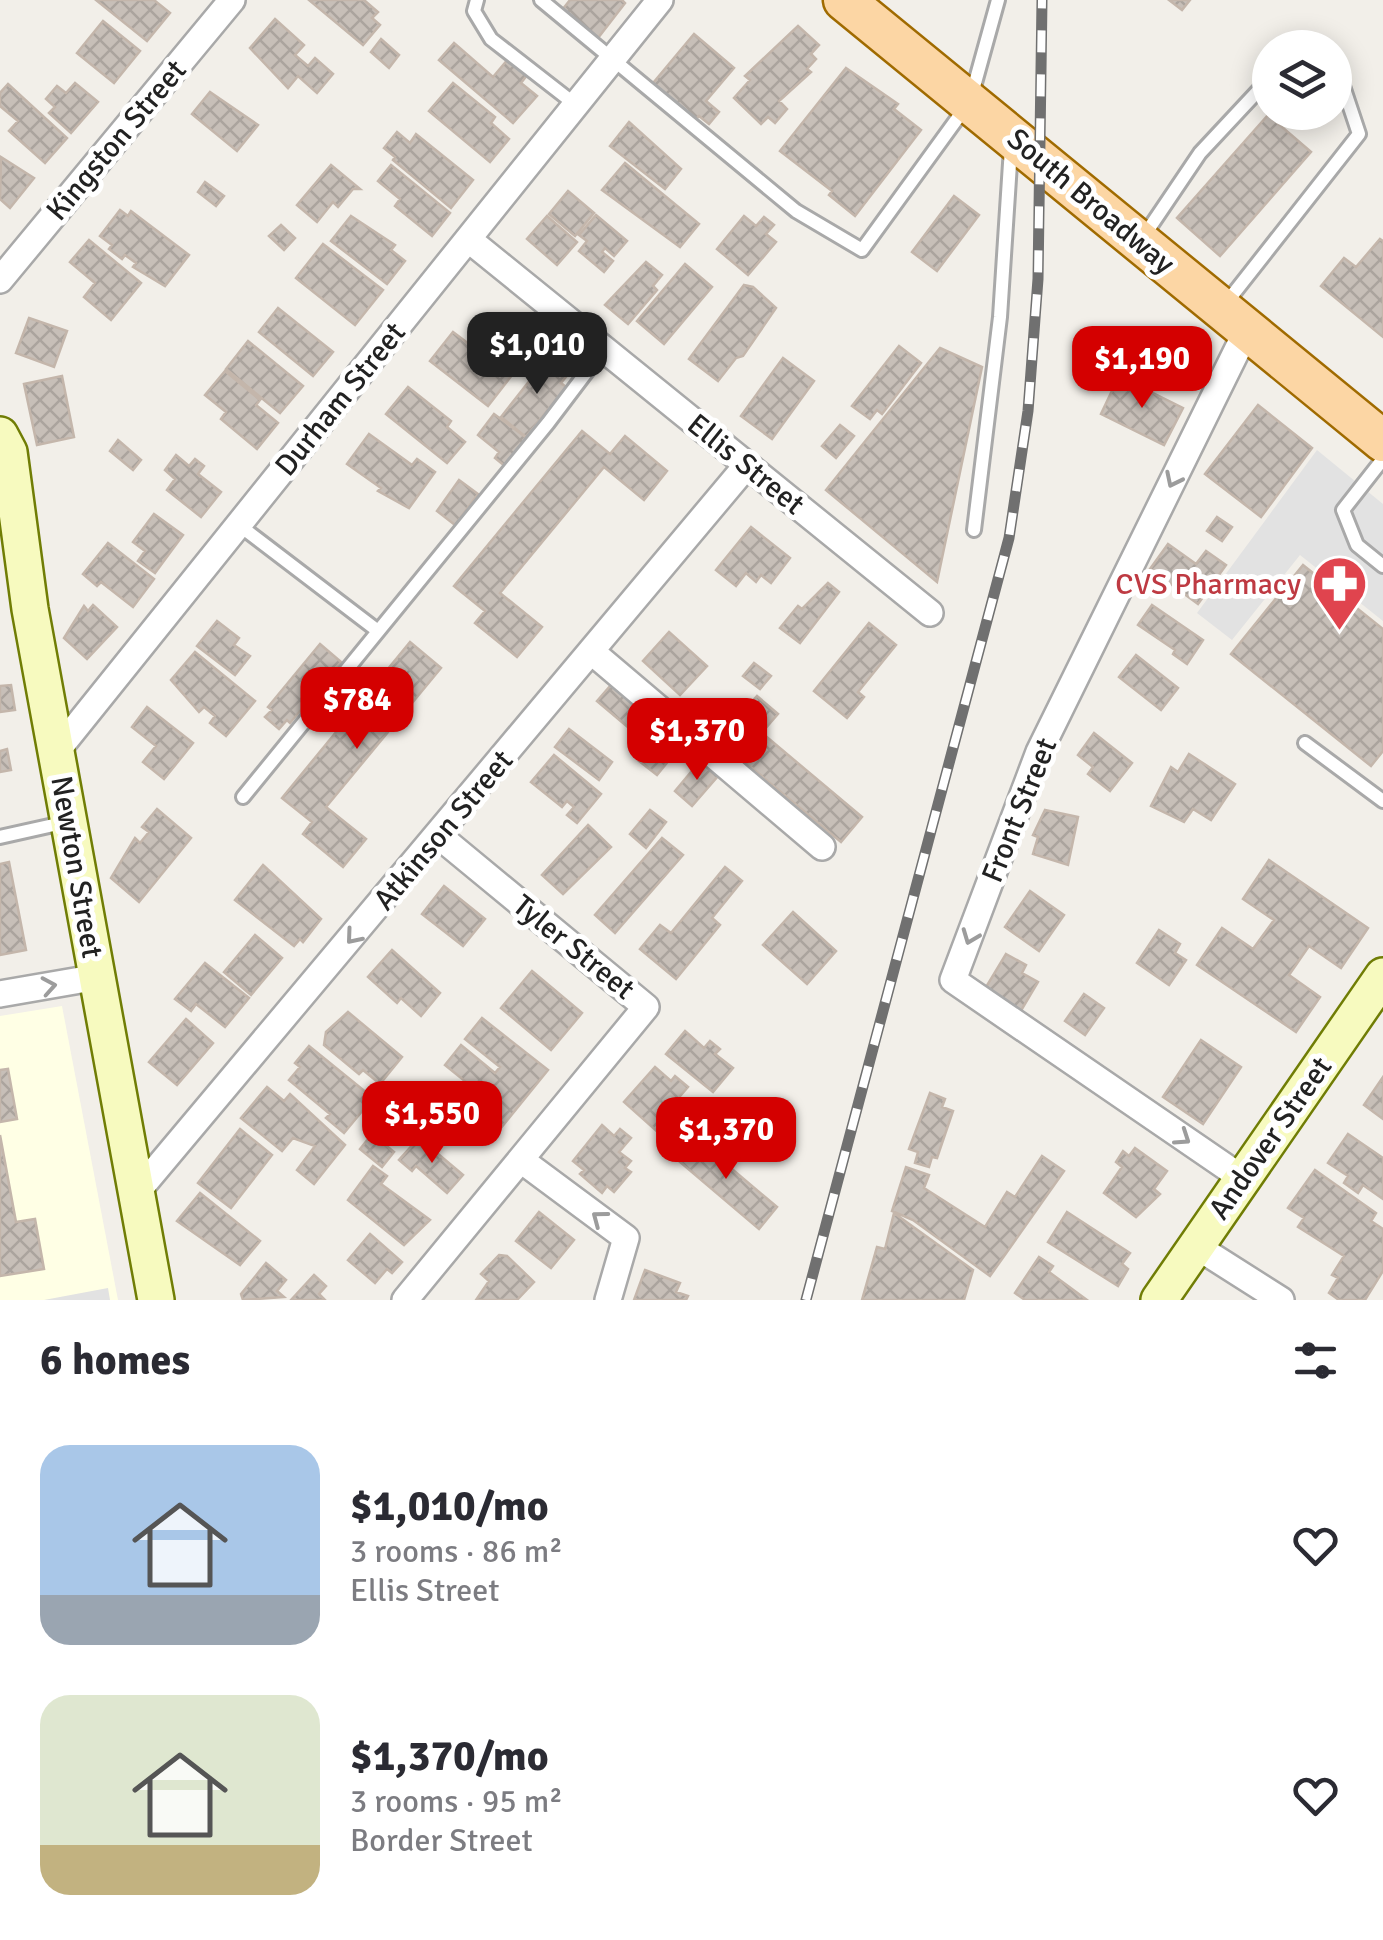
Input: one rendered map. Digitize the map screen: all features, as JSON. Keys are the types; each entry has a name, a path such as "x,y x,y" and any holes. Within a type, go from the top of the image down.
{"main road":[{"name":"South Broadway","path":"844,0 1383,440"},
{"name":"Newton Street","path":"0,435 12,470 30,609 156,1300"},
{"name":"Andover Street","path":"1158,1300 1383,976"}],"street":[{"name":"Kingston Street","path":"0,280 232,0"},
{"name":"Durham Street","path":"56,752 660,0"},
{"name":"Ellis Street","path":"468,239 930,614"},
{"name":"Front Street","path":"1234,319 1039,752 954,980 1242,1178"},
{"name":"Atkinson Street","path":"137,1192 748,466"},
{"path":"592,652 822,847"},
{"name":"Tyler Street","path":"405,1300 646,1006 439,836"},
{"path":"0,994 98,977"},
{"path":"520,1160 626,1238 608,1300"},
{"path":"1196,1246 1281,1300"}],"lane":[{"path":"477,0 474,11 490,39 576,105"},
{"path":"540,0 796,211 862,250 970,102 998,0"},
{"path":"1141,242 1200,153 1252,97"},
{"path":"1234,319 1359,134 1352,113"},
{"path":"974,530 1000,317 1012,135"},
{"path":"244,797 548,424 604,349"},
{"path":"1383,459 1343,510 1357,545 1383,566"},
{"path":"239,525 378,630"},
{"path":"1304,743 1383,802"},
{"path":"0,837 69,822"}],"shaded area":[{"path":"1317,450 1383,504 1383,621 1300,555 1232,640 1197,613"},
{"path":"62,1006 118,1300 0,1300 0,1016"},
{"path":"108,1288 110,1300 44,1300"}],"building":[{"path":"96,0 154,0 170,13 147,41"},
{"path":"309,0 364,0 378,12 372,18 380,25 363,45"},
{"path":"570,0 625,3 598,38 562,10"},
{"path":"1169,0 1190,0 1182,10"},
{"path":"275,19 304,45 295,55 308,66 315,58 333,74 317,93 298,76 288,88 250,48"},
{"path":"103,21 140,51 114,83 77,53"},
{"path":"798,26 819,45 811,54 816,59 807,69 811,72 779,101 787,109 775,123 768,117 761,124 734,98 750,80 745,76"},
{"path":"694,34 734,68 706,101 719,112 709,124 699,116 696,119 653,83"},
{"path":"381,39 399,55 389,68 371,52"},
{"path":"454,43 493,77 509,58 528,74 521,83 537,96 513,123 439,60"},
{"path":"846,68 898,104 894,109 921,130 855,216 829,195 832,191 780,151"},
{"path":"75,83 98,102 71,133 49,113 55,107 46,99 57,86 66,93"},
{"path":"453,83 495,117 491,123 509,139 490,162 429,111"},
{"path":"8,84 67,138 45,163 9,131 18,121 0,106 0,93"},
{"path":"210,92 258,125 237,151 192,114"},
{"path":"629,122 681,169 665,189 610,146"},
{"path":"1255,130 1285,130 1311,152 1220,256 1177,218"},
{"path":"397,132 410,143 416,134 473,180 451,208 384,148"},
{"path":"1,157 34,178 10,208 0,199"},
{"path":"625,163 699,224 680,247 602,190"},
{"path":"331,165 360,189 353,189 338,207 333,202 317,222 297,205"},
{"path":"391,165 450,213 432,236 395,206 400,199 378,181"},
{"path":"205,182 224,196 216,206 198,192"},
{"path":"568,191 594,213 575,236 549,214"},
{"path":"954,196 979,215 937,271 912,252"},
{"path":"120,210 128,216 131,211 189,255 165,286 133,267 136,263 125,255 122,259 109,249 112,245 100,236"},
{"path":"596,215 627,241 614,256 605,248 602,252 613,261 604,272 579,251 587,241 579,235"},
{"path":"351,216 395,245 391,250 405,261 387,284 331,241"},
{"path":"547,216 577,242 557,265 527,239"},
{"path":"744,216 756,226 764,217 774,225 766,234 776,242 748,275 717,249"},
{"path":"281,225 295,238 284,250 269,236"},
{"path":"1380,239 1383,337 1321,286 1344,258 1356,267"},
{"path":"89,240 141,283 111,320 84,297 95,283 70,262"},
{"path":"323,244 383,290 355,325 296,278"},
{"path":"646,262 662,275 653,286 657,290 628,324 605,305"},
{"path":"685,264 712,287 664,344 637,321"},
{"path":"744,285 753,287 776,308 743,356 736,358 718,381 689,359"},
{"path":"278,308 333,352 313,376 259,332"},
{"path":"29,318 67,331 54,367 16,353"},
{"path":"453,332 481,353 486,347 516,370 488,406 430,361"},
{"path":"248,341 303,386 280,413 226,369"},
{"path":"899,346 921,363 882,414 877,410 870,419 852,406"},
{"path":"940,348 982,367 937,582 826,490"},
{"path":"549,356 570,372 561,383 566,387 526,437 501,417"},
{"path":"783,358 814,381 772,439 741,416"},
{"path":"225,371 260,400 256,405 278,423 257,449 221,419 226,412 205,395"},
{"path":"62,376 74,437 37,445 24,384"},
{"path":"1119,376 1183,408 1164,445 1101,414"},
{"path":"408,387 451,421 447,427 465,442 447,463 386,414"},
{"path":"1258,405 1312,448 1261,517 1205,474"},
{"path":"494,414 528,439 506,467 495,458 499,452 478,435"},
{"path":"840,425 854,436 836,458 822,446"},
{"path":"582,431 610,454 625,436 667,471 644,500 604,467 500,593 542,627 517,657 475,623 485,611 454,586"},
{"path":"369,434 412,465 417,459 435,472 409,508 378,491 381,488 347,464"},
{"path":"118,440 141,460 133,470 110,451"},
{"path":"176,455 189,466 195,459 204,466 198,474 221,492 201,517 167,490 175,479 165,470"},
{"path":"459,480 478,494 455,525 437,511"},
{"path":"154,514 183,535 155,573 138,561 145,551 133,542"},
{"path":"1217,517 1232,527 1222,541 1207,531"},
{"path":"751,527 790,558 771,583 761,575 756,582 746,573 736,586 716,570"},
{"path":"108,543 154,579 133,607 101,582 97,586 83,574"},
{"path":"1168,544 1196,564 1206,551 1226,565 1198,604 1150,569"},
{"path":"1303,565 1383,629 1383,751 1371,766 1231,654"},
{"path":"828,583 839,592 800,643 780,628 798,606 802,609"},
{"path":"93,605 117,627 87,659 64,638 84,606 88,611"},
{"path":"1152,605 1203,640 1187,664 1173,654 1175,650 1138,625"},
{"path":"217,621 239,638 234,645 250,656 235,675 197,646"},
{"path":"869,623 896,645 858,692 864,697 847,718 814,691"},
{"path":"669,632 707,666 680,695 643,661"},
{"path":"410,642 441,668 326,807 366,839 343,867 303,834 312,822 282,798"},
{"path":"320,644 341,662 290,723 287,720 279,729 265,717 272,710 268,707"},
{"path":"195,652 255,701 226,736 210,723 215,716 204,707 199,712 171,680"},
{"path":"1136,655 1178,688 1161,710 1119,677"},
{"path":"754,663 771,676 760,689 743,676"},
{"path":"617,678 655,711 636,734 597,701"},
{"path":"11,685 15,710 0,712 0,686"},
{"path":"757,696 778,714 758,737 737,718"},
{"path":"147,707 193,743 164,779 143,762 156,746 132,727"},
{"path":"665,728 683,743 657,775 639,761"},
{"path":"569,729 612,762 599,780 555,747"},
{"path":"762,733 862,817 841,842 740,758"},
{"path":"1094,733 1132,763 1110,791 1088,774 1093,767 1078,755"},
{"path":"7,749 11,770 0,772 0,751"},
{"path":"1189,754 1235,784 1211,820 1193,809 1184,822 1151,806 1171,767 1178,772"},
{"path":"554,755 601,794 577,823 567,815 574,807 567,801 562,807 531,782"},
{"path":"701,760 718,776 692,806 675,791"},
{"path":"157,809 191,838 139,902 111,878 135,838 140,843 149,832 142,827"},
{"path":"650,810 666,822 646,848 630,834"},
{"path":"1045,810 1078,817 1068,865 1033,854 1038,837 1033,835"},
{"path":"588,825 611,847 563,894 542,875"},
{"path":"662,838 683,855 615,933 595,915"},
{"path":"1269,860 1368,928 1341,968 1309,946 1289,975 1320,997 1296,1032 1197,965 1222,928 1253,949 1274,920 1243,899"},
{"path":"9,862 26,950 0,955 0,864"},
{"path":"263,865 321,919 303,942 300,939 294,946 235,900"},
{"path":"725,867 742,881 712,918 720,925 676,979 640,949 660,925 671,933"},
{"path":"444,886 485,919 463,946 422,914"},
{"path":"1030,891 1064,915 1039,951 1005,927"},
{"path":"793,912 836,951 807,984 763,945"},
{"path":"1159,930 1180,944 1175,953 1186,960 1169,985 1137,963"},
{"path":"255,935 282,958 251,995 224,972"},
{"path":"392,950 440,993 421,1016 401,998 397,1003 368,977"},
{"path":"1006,954 1026,965 1022,973 1038,982 1019,1014 983,992"},
{"path":"205,963 249,998 225,1027 196,1004 191,1011 175,999"},
{"path":"532,971 582,1013 551,1050 501,1008"},
{"path":"1084,994 1104,1008 1085,1035 1065,1021"},
{"path":"348,1012 402,1057 380,1084 363,1070 359,1074 324,1045 326,1032"},
{"path":"482,1018 548,1070 488,1144 453,1116 471,1094 493,1112 497,1107 445,1065 461,1045 495,1073 500,1067 465,1039"},
{"path":"186,1019 213,1043 177,1085 149,1062"},
{"path":"685,1031 704,1048 710,1041 720,1049 715,1054 733,1068 713,1092 666,1054"},
{"path":"1201,1040 1241,1067 1203,1124 1163,1097"},
{"path":"309,1046 373,1098 344,1133 326,1118 330,1114 289,1080 300,1067 295,1063"},
{"path":"655,1067 671,1081 675,1076 688,1087 669,1109 677,1116 660,1134 624,1102"},
{"path":"8,1069 17,1119 0,1122 0,1070"},
{"path":"1383,1077 1383,1119 1364,1105"},
{"path":"267,1087 284,1101 290,1094 345,1145 314,1184 297,1170 315,1146 293,1138 282,1151 241,1118"},
{"path":"930,1093 945,1099 942,1107 953,1111 937,1158 932,1157 929,1167 915,1163 918,1152 909,1149"},
{"path":"772,1115 794,1134 776,1155 753,1136"},
{"path":"602,1125 614,1136 620,1129 631,1138 619,1152 631,1161 625,1168 631,1172 614,1192 607,1186 602,1193 580,1174 584,1170 573,1161"},
{"path":"240,1129 272,1155 231,1208 198,1183"},
{"path":"372,1134 394,1152 382,1167 360,1149"},
{"path":"1348,1134 1383,1158 1383,1199 1363,1185 1358,1193 1344,1183 1348,1176 1328,1163"},
{"path":"0,1135 16,1222 35,1219 44,1269 0,1276"},
{"path":"693,1136 777,1207 759,1229 674,1157"},
{"path":"416,1141 427,1151 430,1147 463,1175 447,1193 416,1166 412,1171 399,1160"},
{"path":"1135,1148 1167,1171 1154,1189 1160,1194 1136,1217 1104,1193 1122,1167 1116,1162 1123,1151 1129,1156"},
{"path":"1042,1156 1064,1171 990,1276 913,1220 892,1211 906,1167 929,1175 924,1188 985,1227 1007,1192 1015,1197"},
{"path":"373,1166 387,1176 381,1184 430,1220 404,1245 348,1200"},
{"path":"1315,1170 1376,1213 1371,1221 1383,1229 1383,1271 1365,1300 1339,1300 1329,1293 1338,1278 1332,1275 1344,1256 1298,1227 1304,1218 1288,1208"},
{"path":"200,1193 260,1241 240,1265 177,1221"},
{"path":"539,1212 574,1240 551,1268 516,1241"},
{"path":"1067,1212 1130,1253 1122,1264 1128,1269 1118,1286 1048,1242"},
{"path":"894,1213 973,1270 964,1300 862,1300 877,1247 885,1249"},
{"path":"370,1234 402,1262 392,1273 387,1269 375,1283 348,1260"},
{"path":"499,1255 507,1256 534,1282 517,1300 476,1300 489,1281 481,1274"},
{"path":"1039,1257 1053,1266 1049,1272 1087,1300 1025,1300 1015,1293"},
{"path":"266,1263 286,1280 277,1291 284,1297 243,1300 241,1294"},
{"path":"645,1270 680,1283 676,1292 688,1296 686,1300 634,1300"},
{"path":"314,1275 326,1286 319,1294 325,1300 291,1300"}],"railway":[{"path":"806,1300 1009,538 1028,411 1038,279 1042,0"}],"place":[{"name":"CVS Pharmacy","path":"1340,633"}]}
